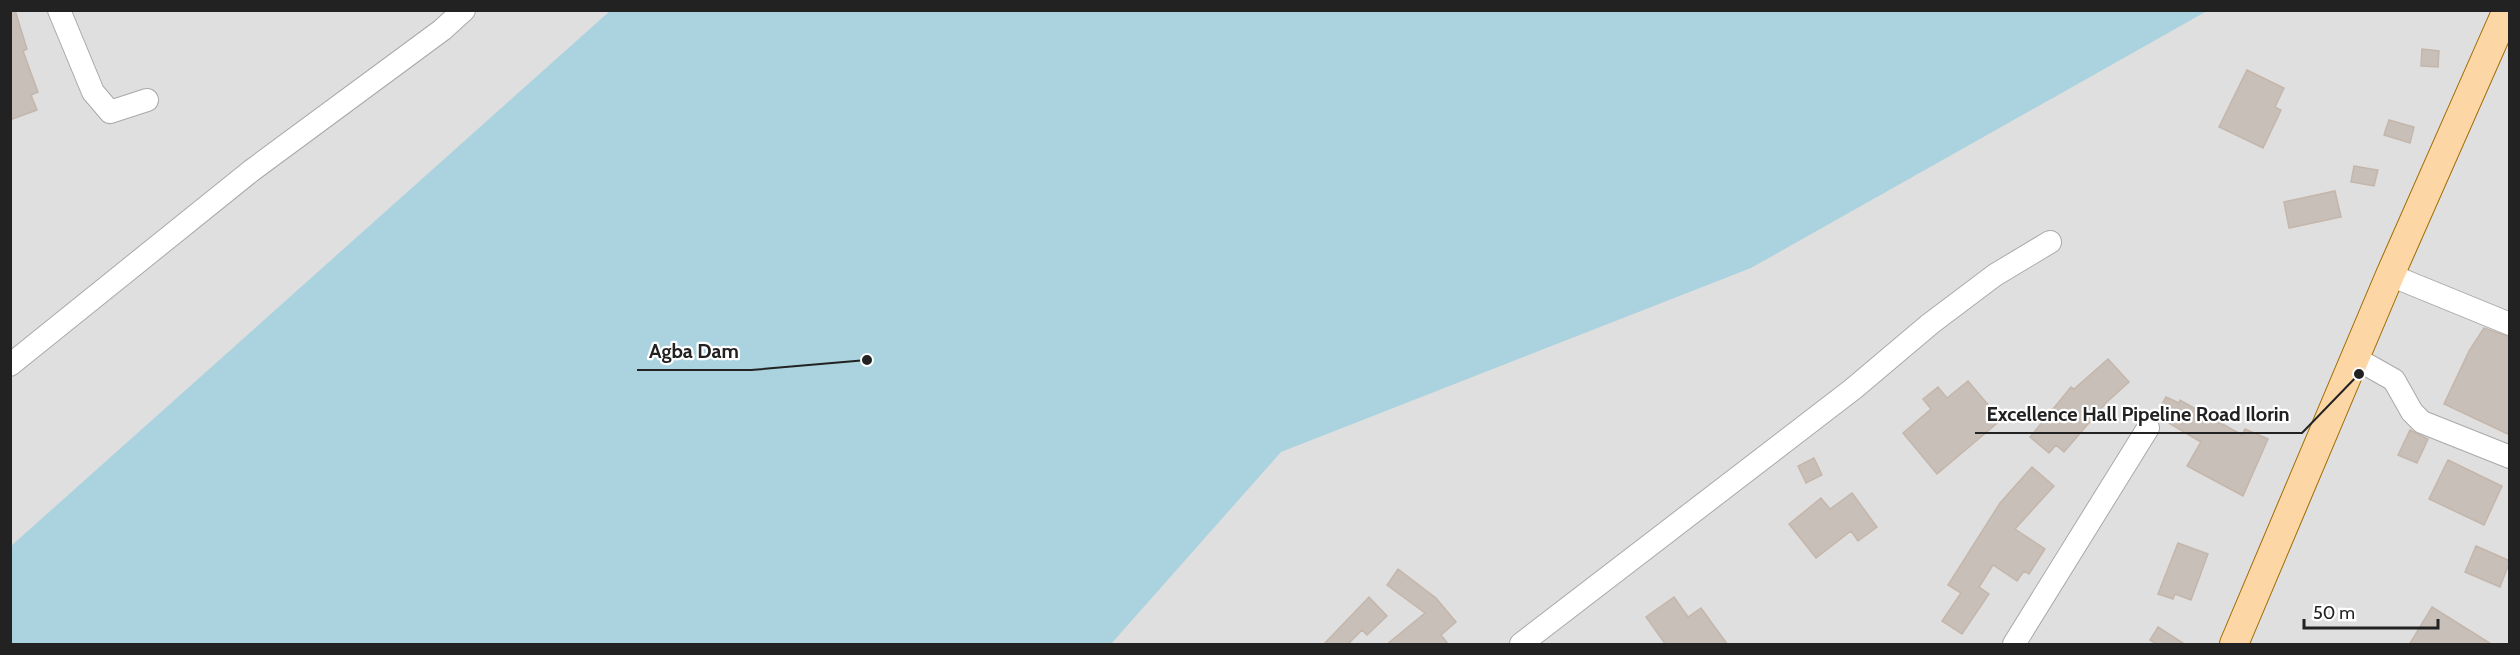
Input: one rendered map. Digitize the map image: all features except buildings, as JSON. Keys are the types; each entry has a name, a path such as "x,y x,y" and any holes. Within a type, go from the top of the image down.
{"main road":[{"path":"2234,645 2390,275 2507,10"}],"street":[{"path":"59,10 93,92 110,112 147,100"},
{"path":"10,365 251,171 442,30 464,10"},
{"path":"1521,645 1853,389 1930,324 1995,275 2050,242"},
{"path":"2390,275 2510,324"},
{"path":"2355,358 2394,380 2412,412 2422,422 2510,457"},
{"path":"2014,645 2148,428"}],"shaded area":[{"path":"11,11 2509,11 2509,644 11,644"}],"water":[{"path":"611,10 2207,11 1751,268 1281,452 1111,644 11,644 11,546"}],"place":[{"name":"Agba Dam","path":"867,360"},
{"name":"Excellence Hall Pipeline Road Ilorin","path":"2359,374"}]}
